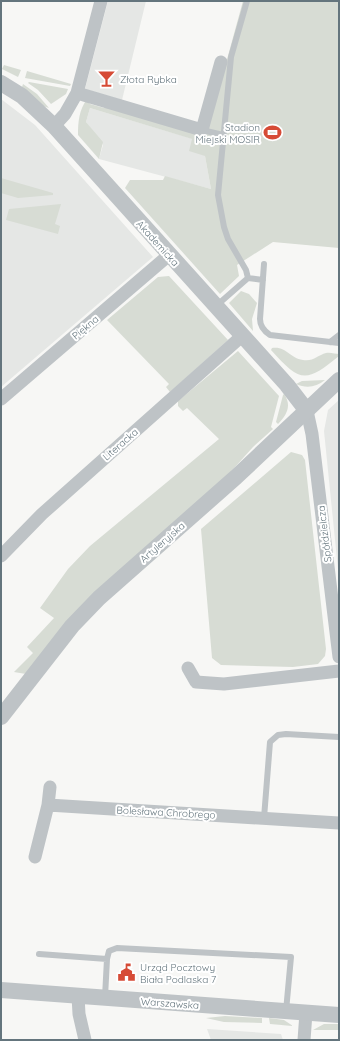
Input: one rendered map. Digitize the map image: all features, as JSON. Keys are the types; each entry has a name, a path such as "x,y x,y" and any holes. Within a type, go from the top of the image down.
{"street":[{"path":"54,126 65,114 77,93 103,5"},
{"path":"77,93 202,130 221,62"},
{"name":"Akademicka","path":"1,83 22,96 54,126 290,390 307,411"},
{"name":"Piękna","path":"1,399 169,255"},
{"name":"Literacka","path":"1,556 42,514 242,336"},
{"name":"Artyleryjska","path":"1,717 72,626 99,598 236,477 339,380"},
{"name":"Spółdzielcza","path":"307,411 314,446 339,657"},
{"path":"188,668 196,682 224,684 339,671"},
{"path":"35,858 48,805 50,787"},
{"name":"Bolesława Chrobrego","path":"48,805 339,823"},
{"name":"Warszawska","path":"1,990 105,999 339,1015"},
{"path":"78,996 79,1014 85,1040"},
{"path":"304,1040 306,1012"}],"lane":[{"path":"247,1 231,57 218,196 219,209 228,239 246,270 248,278"},
{"path":"202,130 224,135"},
{"path":"264,264 260,324 266,333 270,336 339,343"},
{"path":"215,306 248,278 263,280"},
{"path":"330,342 339,335"},
{"path":"264,818 270,742 278,735 286,734 339,737"},
{"path":"105,999 107,959 109,951 117,948 291,957 286,1011"},
{"path":"39,954 107,959"}],"shaded area":[{"path":"108,1 146,1 122,100 85,89"},
{"name":"Stadion Miejski MOSIR","path":"243,1 339,1 339,248 273,242 237,265 239,276 220,294 125,188 130,180 163,180 165,176 211,189 205,156 189,151 192,139 90,108 86,122 103,142 99,159 78,135 78,125 84,103 87,99 90,104 104,108 109,105 206,136"},
{"path":"4,65 21,70 18,77 2,69"},
{"path":"27,71 71,84 70,86 25,78"},
{"path":"28,83 68,89 66,94 51,104 38,90"},
{"path":"23,84 37,94 49,108 43,106 22,87"},
{"path":"1,99 35,125 153,257 1,387"},
{"path":"90,108 193,139 205,156 211,189 99,159 103,145 86,122"},
{"path":"1,178 53,193 53,195 18,198 1,193"},
{"path":"61,204 55,224 60,226 58,234 6,220 9,209"},
{"path":"169,276 228,340 170,392 166,387 169,384 107,320 158,277"},
{"path":"241,291 249,294 257,303 252,319 253,331 229,303"},
{"path":"272,348 285,350 294,357 303,360 313,359 328,353 339,354 339,356 318,371 310,375 303,376 296,373 281,361 271,350"},
{"path":"238,351 279,396 271,427 273,429 253,447 226,477 26,674 14,672 33,653 27,647 54,618 40,608 68,569 90,546 219,439 187,408 183,411 178,406 178,401"},
{"path":"325,380 311,386 296,384 302,381"},
{"path":"284,394 288,402 288,406 284,417 278,424 276,422"},
{"path":"339,400 339,579 324,431 328,410"},
{"path":"291,452 302,455 305,460 326,649 325,656 318,664 293,667 221,665 212,658 201,529"},
{"path":"225,1016 262,1018 262,1023 224,1022 206,1018"},
{"path":"269,1018 284,1020 293,1026 270,1024"},
{"path":"324,1024 339,1024 339,1030 313,1030"},
{"path":"207,1029 281,1034 283,1040 211,1040"}],"place":[{"name":"Złota Rybka","path":"107,79"},
{"name":"Stadion Miejski MOSIR","path":"273,133"},
{"name":"Urząd Pocztowy Biała Podlaska 7","path":"127,973"}]}
